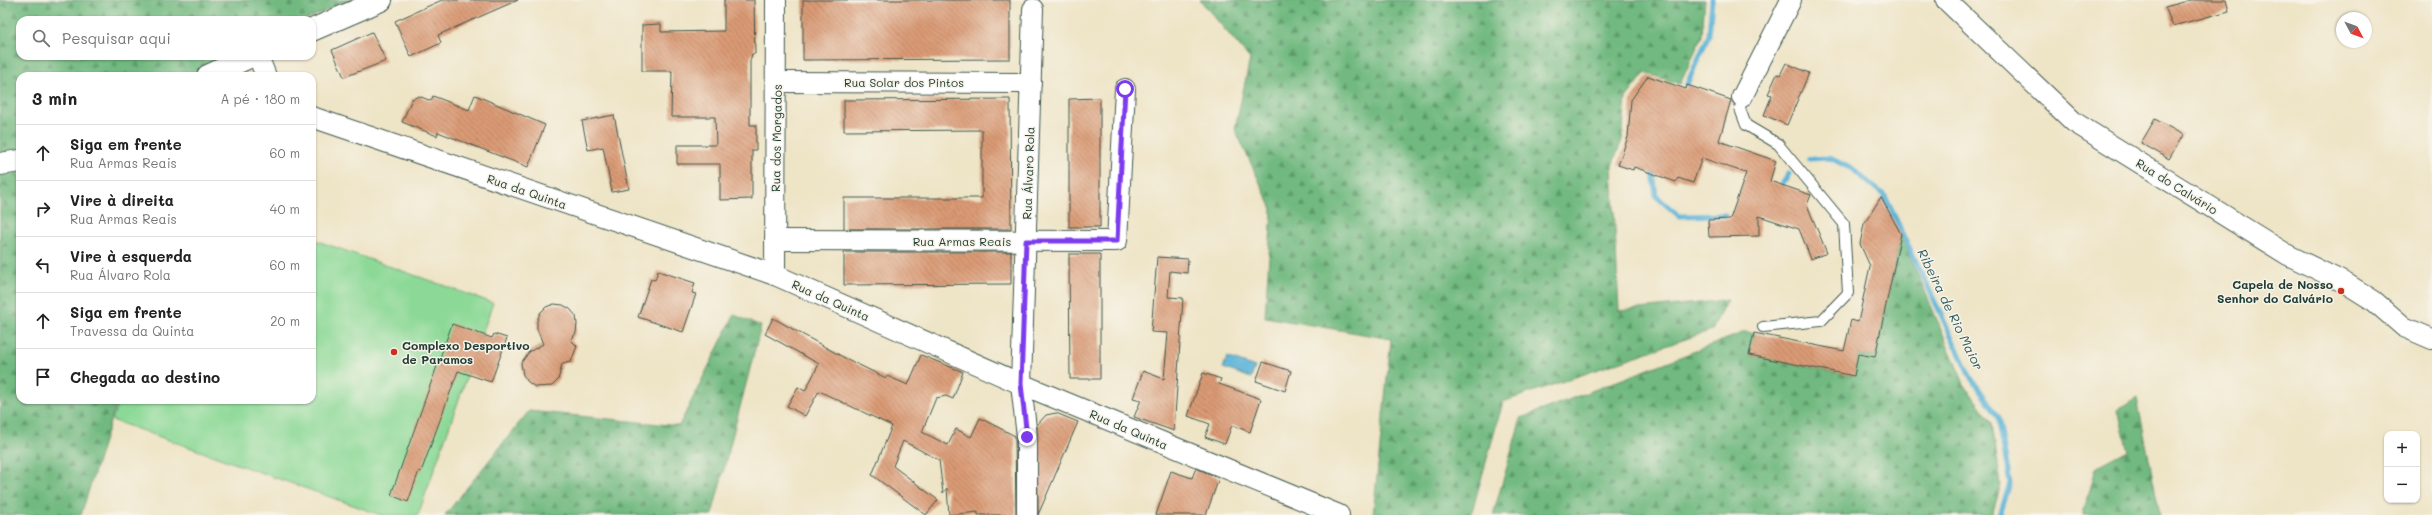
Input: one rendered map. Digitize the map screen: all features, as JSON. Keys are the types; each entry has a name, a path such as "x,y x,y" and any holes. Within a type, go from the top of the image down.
{"street":[{"path":"316,28 381,0"},
{"name":"Rua dos Morgados","path":"775,275 777,82 776,0"},
{"path":"1742,97 1791,0"},
{"name":"Rua do Calvário","path":"1946,0 2074,122 2288,255 2347,284 2374,301 2404,327 2432,339"},
{"name":"Rua Álvaro Rola","path":"1027,515 1027,437 1021,384 1033,9"},
{"path":"260,60 264,72"},
{"path":"221,72 240,66"},
{"name":"Rua Solar dos Pintos","path":"777,82 1031,83"},
{"name":"Rua Armas Reais","path":"775,240 1117,241 1125,89"},
{"name":"Rua da Quinta","path":"316,118 775,275 1021,384 1339,515"},
{"path":"0,164 16,161"}],"lane":[{"path":"1742,97 1740,109 1746,125 1778,144 1844,224 1848,293 1821,321 1763,327"}],"green space":[{"path":"0,0 351,0 314,16 16,16 16,60 221,60 216,72 16,72 16,404 116,404 81,515 0,515"},
{"path":"1200,0 1705,0 1702,36 1680,84 1645,73 1626,98 1622,140 1612,166 1619,311 1727,300 1712,330 1503,402 1471,515 1373,515 1391,339 1265,317 1272,209 1235,129 1250,59"},
{"path":"1901,234 1964,384 1992,423 2001,485 1992,515 1493,515 1521,418 1745,332 1754,333 1750,355 1853,376 1858,354 1875,357"},
{"name":"Complexo Desportivo de Paramos","path":"316,240 493,303 418,515 381,515 112,420 118,404 316,404"},
{"path":"734,315 761,326 712,515 445,515 529,411 679,426"},
{"path":"2137,398 2160,515 2083,515 2096,468 2128,451 2118,410"}],"water":[{"path":"1227,357 1255,367 1251,378 1223,368"}],"building":[{"path":"442,0 518,0 438,35 441,43 411,57 395,21"},
{"path":"724,0 754,0 755,54 752,54 750,61 750,125 756,125 756,150 752,150 752,199 720,200 720,164 677,164 677,145 716,145 715,117 671,117 672,71 642,71 642,25 661,24 661,32 724,31"},
{"path":"803,0 1010,0 1010,59 803,60"},
{"path":"2191,0 2226,0 2229,11 2173,26 2165,7"},
{"path":"372,32 386,61 344,77 332,50"},
{"path":"1786,63 1809,73 1787,125 1764,115 1772,95 1768,94 1777,74 1780,75"},
{"path":"1648,76 1686,89 1687,85 1731,100 1719,141 1776,161 1770,181 1811,195 1807,205 1827,253 1811,259 1799,229 1759,216 1759,236 1709,237 1708,220 1730,219 1746,173 1702,158 1693,183 1678,178 1676,182 1634,167 1633,170 1618,165 1628,137 1631,100"},
{"path":"475,95 545,125 528,167 438,132 437,136 402,122 412,99 419,96 431,101 433,96 469,110"},
{"path":"1100,98 1100,227 1069,227 1069,99"},
{"path":"1010,99 1011,229 844,229 844,198 982,198 982,130 844,131 844,100"},
{"path":"614,115 629,189 612,192 603,147 588,150 582,121"},
{"path":"2155,119 2183,135 2169,159 2141,143"},
{"path":"1881,197 1901,234 1875,357 1858,354 1854,376 1749,355 1754,333 1844,351 1851,320 1858,322 1870,266 1860,244 1864,224"},
{"path":"844,252 1011,252 1011,284 844,285"},
{"path":"1069,254 1100,254 1100,379 1070,379"},
{"path":"1157,257 1188,259 1187,273 1170,271 1168,297 1183,298 1174,431 1134,417 1141,400 1133,398 1143,371 1164,379 1168,333 1151,332"},
{"path":"658,271 695,283 692,293 696,294 683,332 638,317 651,279 655,280"},
{"path":"554,304 563,305 570,309 576,316 576,333 571,340 577,346 571,362 562,364 558,380 552,386 535,387 528,382 523,375 521,363 529,352 543,344 537,329 537,321 540,313 546,307"},
{"path":"773,318 843,357 886,378 887,376 908,385 921,355 963,372 953,399 946,396 936,398 922,432 948,445 956,429 971,437 980,418 1015,436 1016,515 978,515 978,512 949,515 947,488 943,493 939,460 903,441 893,466 938,500 926,515 872,475 892,426 819,391 805,416 787,406 798,387 805,391 819,364 765,334"},
{"path":"452,324 492,338 494,334 507,338 491,382 458,371 421,472 419,471 408,502 391,495"},
{"path":"1263,362 1291,371 1285,391 1256,381"},
{"path":"1203,373 1221,379 1219,384 1261,399 1250,432 1232,425 1225,444 1205,437 1210,424 1188,416"},
{"path":"1056,413 1078,422 1038,515 1037,425 1046,415"},
{"path":"1196,468 1219,478 1206,515 1156,515 1171,471 1192,478"}],"waterway":[{"name":"Ribeira de Rio Maior","path":"1687,84 1709,35 1712,0"},
{"name":"Ribeira de Rio Maior","path":"1809,159 1830,158 1852,169 1885,196 1971,378 1998,416 2010,483 2000,515"},
{"path":"1653,171 1656,196 1679,216 1725,215"},
{"path":"1783,183 1789,174"}],"place":[{"name":"Capela de Nosso Senhor do Calvário","path":"2341,291"},
{"name":"Complexo Desportivo de Paramos","path":"394,352"}],"route":[{"path":"1027,437 1021,384 1026,241 1117,241 1125,89"}]}
